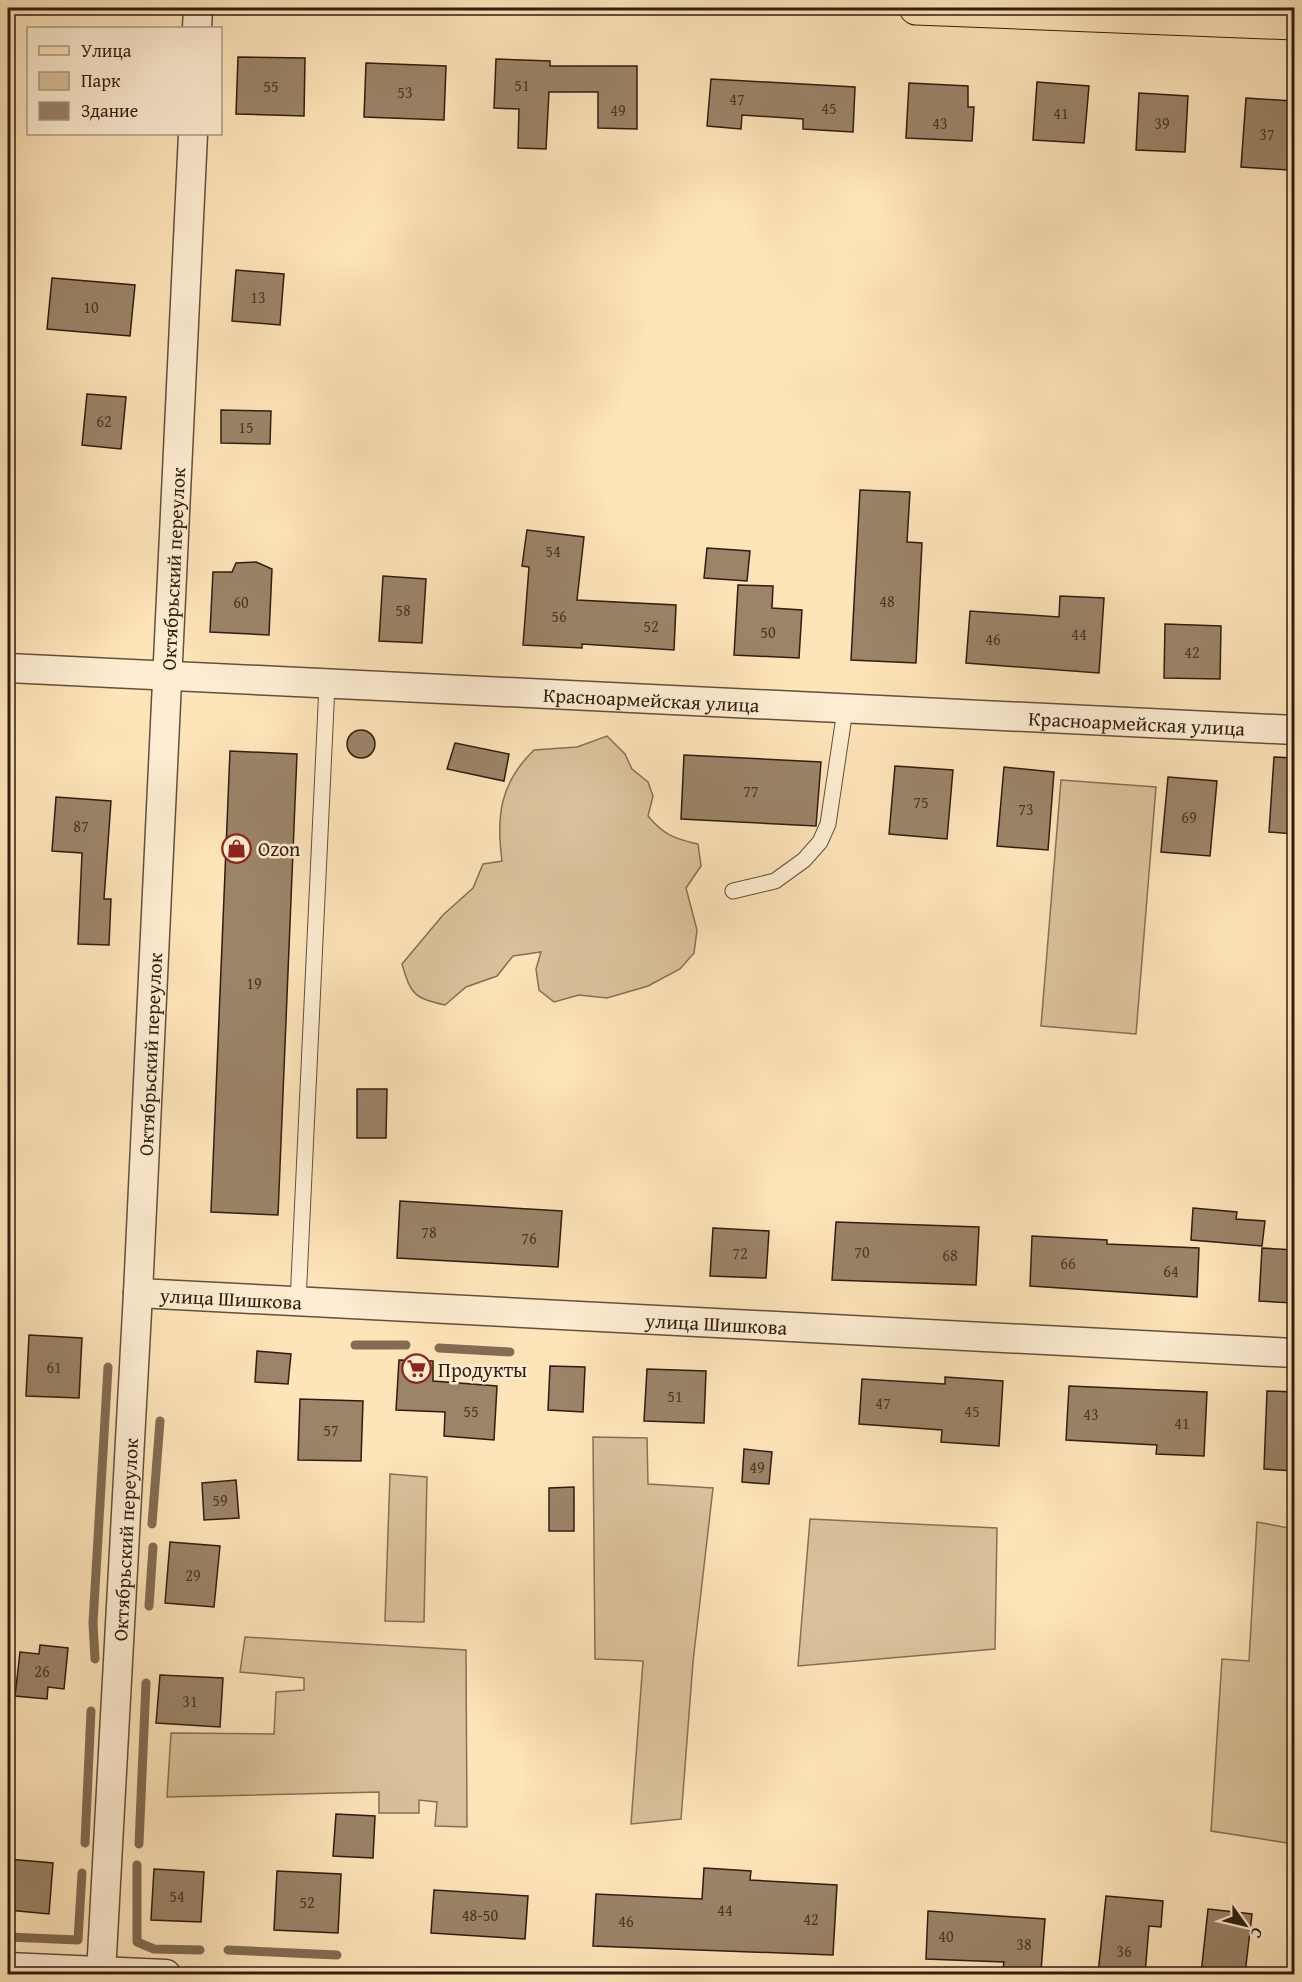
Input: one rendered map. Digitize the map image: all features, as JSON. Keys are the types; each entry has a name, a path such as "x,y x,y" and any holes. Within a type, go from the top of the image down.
{"main road":[{"path":"916,8 1294,23"}],"street":[{"path":"197,27 198,8"},
{"name":"Октябрьский переулок","path":"101,1973 169,677 193,135"},
{"name":"Красноармейская улица","path":"8,668 1294,730"},
{"name":"улица Шишкова","path":"138,1293 1294,1353"},
{"path":"8,1967 101,1973 166,1974"}],"lane":[{"path":"298,1302 327,685"},
{"path":"733,891 775,881 804,860 820,842 828,824 845,710"}],"green space":[{"path":"607,736 625,754 632,769 648,782 653,796 648,816 670,835 698,844 701,866 686,888 697,930 694,953 680,969 648,986 607,998 579,995 554,1002 539,990 536,969 541,952 513,956 497,976 466,987 445,1005 426,1000 415,994 402,964 443,915 473,888 483,864 502,861 500,829 503,801 507,788 523,762 534,750 577,747"},
{"path":"1061,780 1156,787 1136,1034 1041,1026"},
{"path":"593,1437 647,1438 648,1484 713,1488 693,1662 681,1819 631,1824 643,1661 595,1659"},
{"path":"390,1474 427,1477 424,1622 385,1621"},
{"path":"810,1519 997,1528 995,1649 798,1666"},
{"path":"1257,1522 1294,1529 1294,1844 1211,1831 1222,1659 1249,1661"},
{"path":"245,1637 466,1650 467,1827 435,1826 437,1802 419,1800 419,1813 379,1813 379,1792 167,1797 171,1733 274,1734 276,1692 304,1690 304,1678 240,1672"}],"building":[{"path":"238,57 305,58 304,116 236,114"},
{"path":"496,59 550,61 550,66 637,66 637,129 598,128 598,92 549,92 546,149 518,148 519,109 494,108"},
{"path":"366,63 446,66 444,120 364,117"},
{"path":"711,79 855,87 853,132 803,129 803,119 742,115 741,129 707,126"},
{"path":"1037,82 1089,86 1084,143 1033,140"},
{"path":"909,83 968,86 968,107 974,107 972,141 906,138"},
{"path":"1139,93 1188,96 1185,152 1136,150"},
{"path":"1246,98 1292,101 1288,170 1241,167"},
{"path":"236,270 284,274 280,325 232,321"},
{"path":"52,278 135,285 130,336 47,329"},
{"path":"87,394 126,397 121,449 82,445"},
{"path":"221,410 271,411 270,444 221,443"},
{"path":"860,490 910,492 907,542 922,543 916,663 851,660"},
{"path":"527,530 584,537 577,600 676,605 674,650 582,644 582,648 523,645 529,567 522,566"},
{"path":"707,548 750,551 747,581 704,578"},
{"path":"256,562 272,569 269,635 210,632 213,572 232,572 236,563"},
{"path":"383,576 426,579 422,643 379,641"},
{"path":"738,585 773,586 772,608 802,610 799,658 734,655"},
{"path":"1060,596 1104,598 1099,673 966,663 970,611 1059,617"},
{"path":"1165,624 1221,626 1220,679 1164,678"},
{"path":"361,730 371,734 375,744 371,754 361,758 351,754 347,744 351,734"},
{"path":"455,743 509,754 504,781 447,769"},
{"path":"230,751 297,754 278,1215 211,1212"},
{"path":"684,755 821,762 816,826 681,819"},
{"path":"1274,757 1294,758 1294,834 1269,832"},
{"path":"895,766 953,770 947,839 889,834"},
{"path":"1004,767 1054,772 1048,850 997,846"},
{"path":"1168,777 1217,781 1210,856 1161,852"},
{"path":"56,797 111,801 104,899 111,899 109,945 78,944 82,853 52,851"},
{"path":"357,1089 387,1089 386,1138 357,1138"},
{"path":"400,1201 562,1211 558,1267 397,1258"},
{"path":"1193,1208 1237,1212 1236,1219 1265,1221 1262,1246 1191,1240"},
{"path":"836,1222 979,1227 976,1285 832,1280"},
{"path":"713,1228 769,1231 766,1278 710,1276"},
{"path":"1032,1236 1107,1240 1107,1244 1199,1248 1197,1297 1030,1286"},
{"path":"1262,1248 1294,1250 1294,1303 1259,1301"},
{"path":"29,1335 82,1338 79,1398 26,1396"},
{"path":"257,1351 291,1354 288,1384 255,1382"},
{"path":"399,1360 433,1361 433,1381 497,1386 494,1440 444,1436 445,1412 396,1410"},
{"path":"550,1366 585,1367 583,1412 548,1410"},
{"path":"647,1369 706,1371 704,1423 644,1421"},
{"path":"945,1377 1003,1381 999,1446 941,1442 942,1430 859,1424 862,1379 945,1384"},
{"path":"1069,1386 1207,1392 1204,1456 1156,1454 1157,1445 1066,1440"},
{"path":"1267,1391 1294,1392 1294,1471 1264,1469"},
{"path":"300,1399 363,1401 361,1461 298,1460"},
{"path":"744,1449 772,1452 769,1484 742,1482"},
{"path":"236,1480 239,1518 204,1520 202,1483"},
{"path":"574,1487 574,1531 549,1531 549,1488"},
{"path":"170,1542 220,1546 214,1607 165,1603"},
{"path":"40,1645 68,1648 64,1689 48,1687 47,1699 15,1696 20,1652 39,1654"},
{"path":"160,1675 223,1678 220,1727 156,1723"},
{"path":"336,1814 375,1816 373,1858 333,1856"},
{"path":"8,1859 53,1863 49,1914 8,1910"},
{"path":"704,1868 751,1871 750,1880 837,1885 833,1955 593,1946 596,1894 702,1899"},
{"path":"154,1869 204,1872 201,1922 151,1920"},
{"path":"277,1871 341,1874 338,1933 274,1930"},
{"path":"434,1890 528,1896 525,1939 431,1933"},
{"path":"1106,1896 1163,1901 1161,1927 1149,1926 1145,1974 1098,1974"},
{"path":"1208,1909 1252,1914 1245,1974 1201,1974"},
{"path":"928,1911 1045,1919 1041,1971 1003,1968 1004,1962 926,1959"}],"waterway":[{"path":"355,1345 406,1345"},
{"path":"439,1348 510,1352"},
{"path":"95,1659 93,1623 108,1367"},
{"path":"152,1524 160,1421"},
{"path":"149,1606 153,1547"},
{"path":"139,1844 146,1683"},
{"path":"85,1843 91,1711"},
{"path":"137,1865 137,1942 154,1949 200,1950"},
{"path":"8,1937 78,1940 82,1873"},
{"path":"228,1950 337,1955"}],"place":[{"name":"Ozon","path":"237,848"},
{"name":"Продукты","path":"417,1369"}]}
